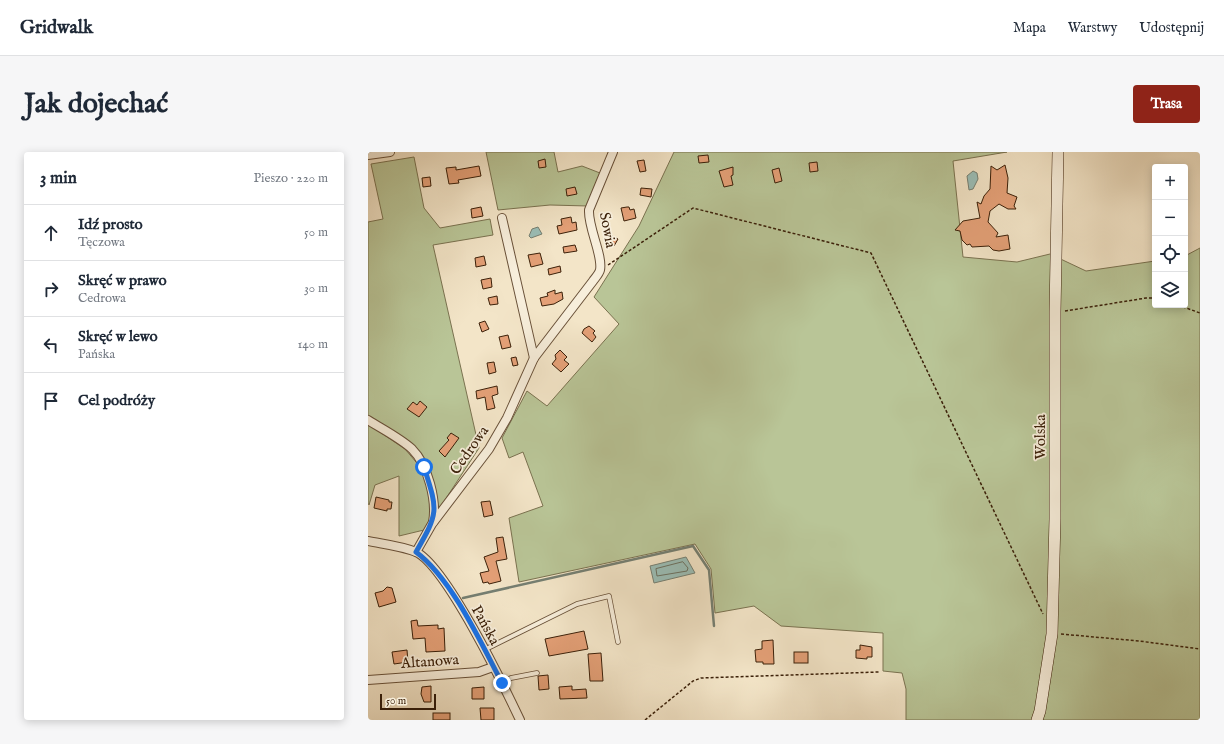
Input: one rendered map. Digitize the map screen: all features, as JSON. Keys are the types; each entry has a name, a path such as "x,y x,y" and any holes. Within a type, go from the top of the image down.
{"street":[{"path":"368,156 390,152"},
{"name":"Sowia","path":"600,270 600,262 588,217 589,210 613,152"},
{"name":"Wolska","path":"1037,720 1040,711 1052,634 1055,519 1055,312 1058,152"},
{"path":"502,218 534,358"},
{"name":"Cedrowa","path":"416,552 432,524 489,449 507,418 534,358 593,282 600,270"},
{"path":"368,420 412,450 424,467 435,510 432,524"},
{"path":"368,541 416,552"},
{"name":"Pańska","path":"416,552 434,569 447,586 502,683 520,720"},
{"name":"Altanowa","path":"368,680 479,672 493,667"}],"lane":[{"path":"484,650 577,604 609,596 618,642"},
{"path":"502,683 511,678 537,673"}],"path":[{"path":"600,270 693,208 871,252 1045,619"},
{"path":"1055,312 1152,298"},
{"path":"1186,308 1200,313"},
{"path":"1052,634 1139,641 1200,649"},
{"path":"645,720 693,681 701,678 879,672"}],"green space":[{"path":"486,152 554,152 558,172 582,166 600,173 588,206 550,205 498,210"},
{"path":"674,152 1007,152 953,161 963,257 1017,262 1050,254 1086,271 1152,261 1152,308 1188,308 1188,254 1200,248 1200,720 906,720 906,689 902,673 883,671 883,633 781,626 754,606 715,613 711,569 695,544 519,582 509,518 543,506 523,452 509,458 502,438 527,391 547,406 619,324 594,297 639,226"},
{"path":"414,157 424,208 440,228 490,219 493,235 433,245 479,448 439,509 426,461 416,449 368,415 368,222 383,219 371,164"},
{"path":"368,424 405,449 427,475 434,511 424,530 399,536 399,476 375,485 369,505"}],"water":[{"path":"973,171 977,173 978,179 973,189 969,190 967,176"},
{"path":"538,227 542,234 531,238 529,236 532,229"},
{"path":"686,557 695,573 654,583 650,566"}],"building":[{"path":"708,155 709,162 699,163 698,156"},
{"path":"545,159 546,167 539,168 538,161"},
{"path":"644,160 646,171 640,172 637,161"},
{"path":"817,162 818,171 810,172 809,163"},
{"path":"1005,165 1008,178 1007,193 1017,197 1014,206 1016,209 1008,209 999,204 990,211 988,222 998,233 996,237 1008,235 1010,249 999,251 993,250 989,246 972,247 970,244 967,245 962,240 960,231 955,230 963,221 980,218 977,202 981,204 984,196 990,189 991,166 997,170"},
{"path":"479,166 481,176 458,180 459,183 449,184 446,168 456,167 456,170"},
{"path":"733,167 733,175 731,176 733,185 724,187 719,171"},
{"path":"779,168 782,181 775,183 772,170"},
{"path":"430,177 431,186 423,187 422,178"},
{"path":"575,187 577,194 567,196 566,189"},
{"path":"641,188 652,189 651,197 640,195"},
{"path":"481,207 483,216 472,218 471,209"},
{"path":"629,207 630,210 634,209 636,218 624,221 621,208"},
{"path":"571,217 572,223 576,222 577,230 559,234 557,226 562,225 561,219"},
{"path":"612,236 618,239 614,246 608,243"},
{"path":"575,245 577,251 564,253 563,247"},
{"path":"540,253 543,264 531,267 528,255"},
{"path":"484,256 486,265 476,267 475,258"},
{"path":"560,266 561,272 549,275 548,269"},
{"path":"491,278 492,287 483,289 481,280"},
{"path":"555,290 555,294 562,292 563,299 554,304 542,306 540,298 548,296 547,293"},
{"path":"497,296 498,304 490,305 488,298"},
{"path":"485,321 489,329 482,332 479,323"},
{"path":"589,326 595,331 593,333 596,337 592,342 582,333 584,329"},
{"path":"508,335 511,347 502,349 499,337"},
{"path":"560,350 567,357 564,360 569,364 561,372 552,364 556,359 555,355"},
{"path":"516,357 518,365 513,366 511,358"},
{"path":"494,362 496,372 489,374 487,363"},
{"path":"497,386 498,394 492,396 495,408 487,410 485,397 477,399 476,391"},
{"path":"420,401 427,407 419,417 407,409 413,402 417,405"},
{"path":"451,433 459,438 445,457 439,451 449,440 447,438"},
{"path":"376,497 392,502 391,509 387,509 387,511 374,508"},
{"path":"490,501 493,515 484,517 481,502"},
{"path":"503,537 507,559 496,561 501,581 489,584 488,582 483,583 480,573 489,571 484,557 498,552 496,538"},
{"path":"387,587 392,588 396,602 379,607 375,593 383,591"},
{"path":"417,620 418,626 438,625 438,629 444,628 445,651 426,652 425,638 413,639 411,621"},
{"path":"584,631 588,649 549,656 545,639"},
{"path":"773,640 774,664 763,664 763,662 756,662 755,650 762,649 762,641"},
{"path":"860,645 872,647 872,657 867,657 867,659 856,658 856,650 860,650"},
{"path":"407,650 408,662 394,664 392,652"},
{"path":"794,652 808,652 808,663 794,663"},
{"path":"601,653 603,681 590,681 588,654"},
{"path":"548,675 549,689 539,690 538,676"},
{"path":"431,686 431,702 424,702 421,694 422,687"},
{"path":"572,686 572,690 586,689 587,698 560,699 559,687"},
{"path":"484,687 484,699 472,699 472,688"},
{"path":"480,708 494,708 494,720 481,720"},
{"path":"433,713 450,713 450,720 433,720"}],"waterway":[{"path":"463,598 693,546 709,570 714,626"}],"route":[{"path":"424,467 434,498 435,510 432,524 416,552 425,559 447,586 502,683"}]}
